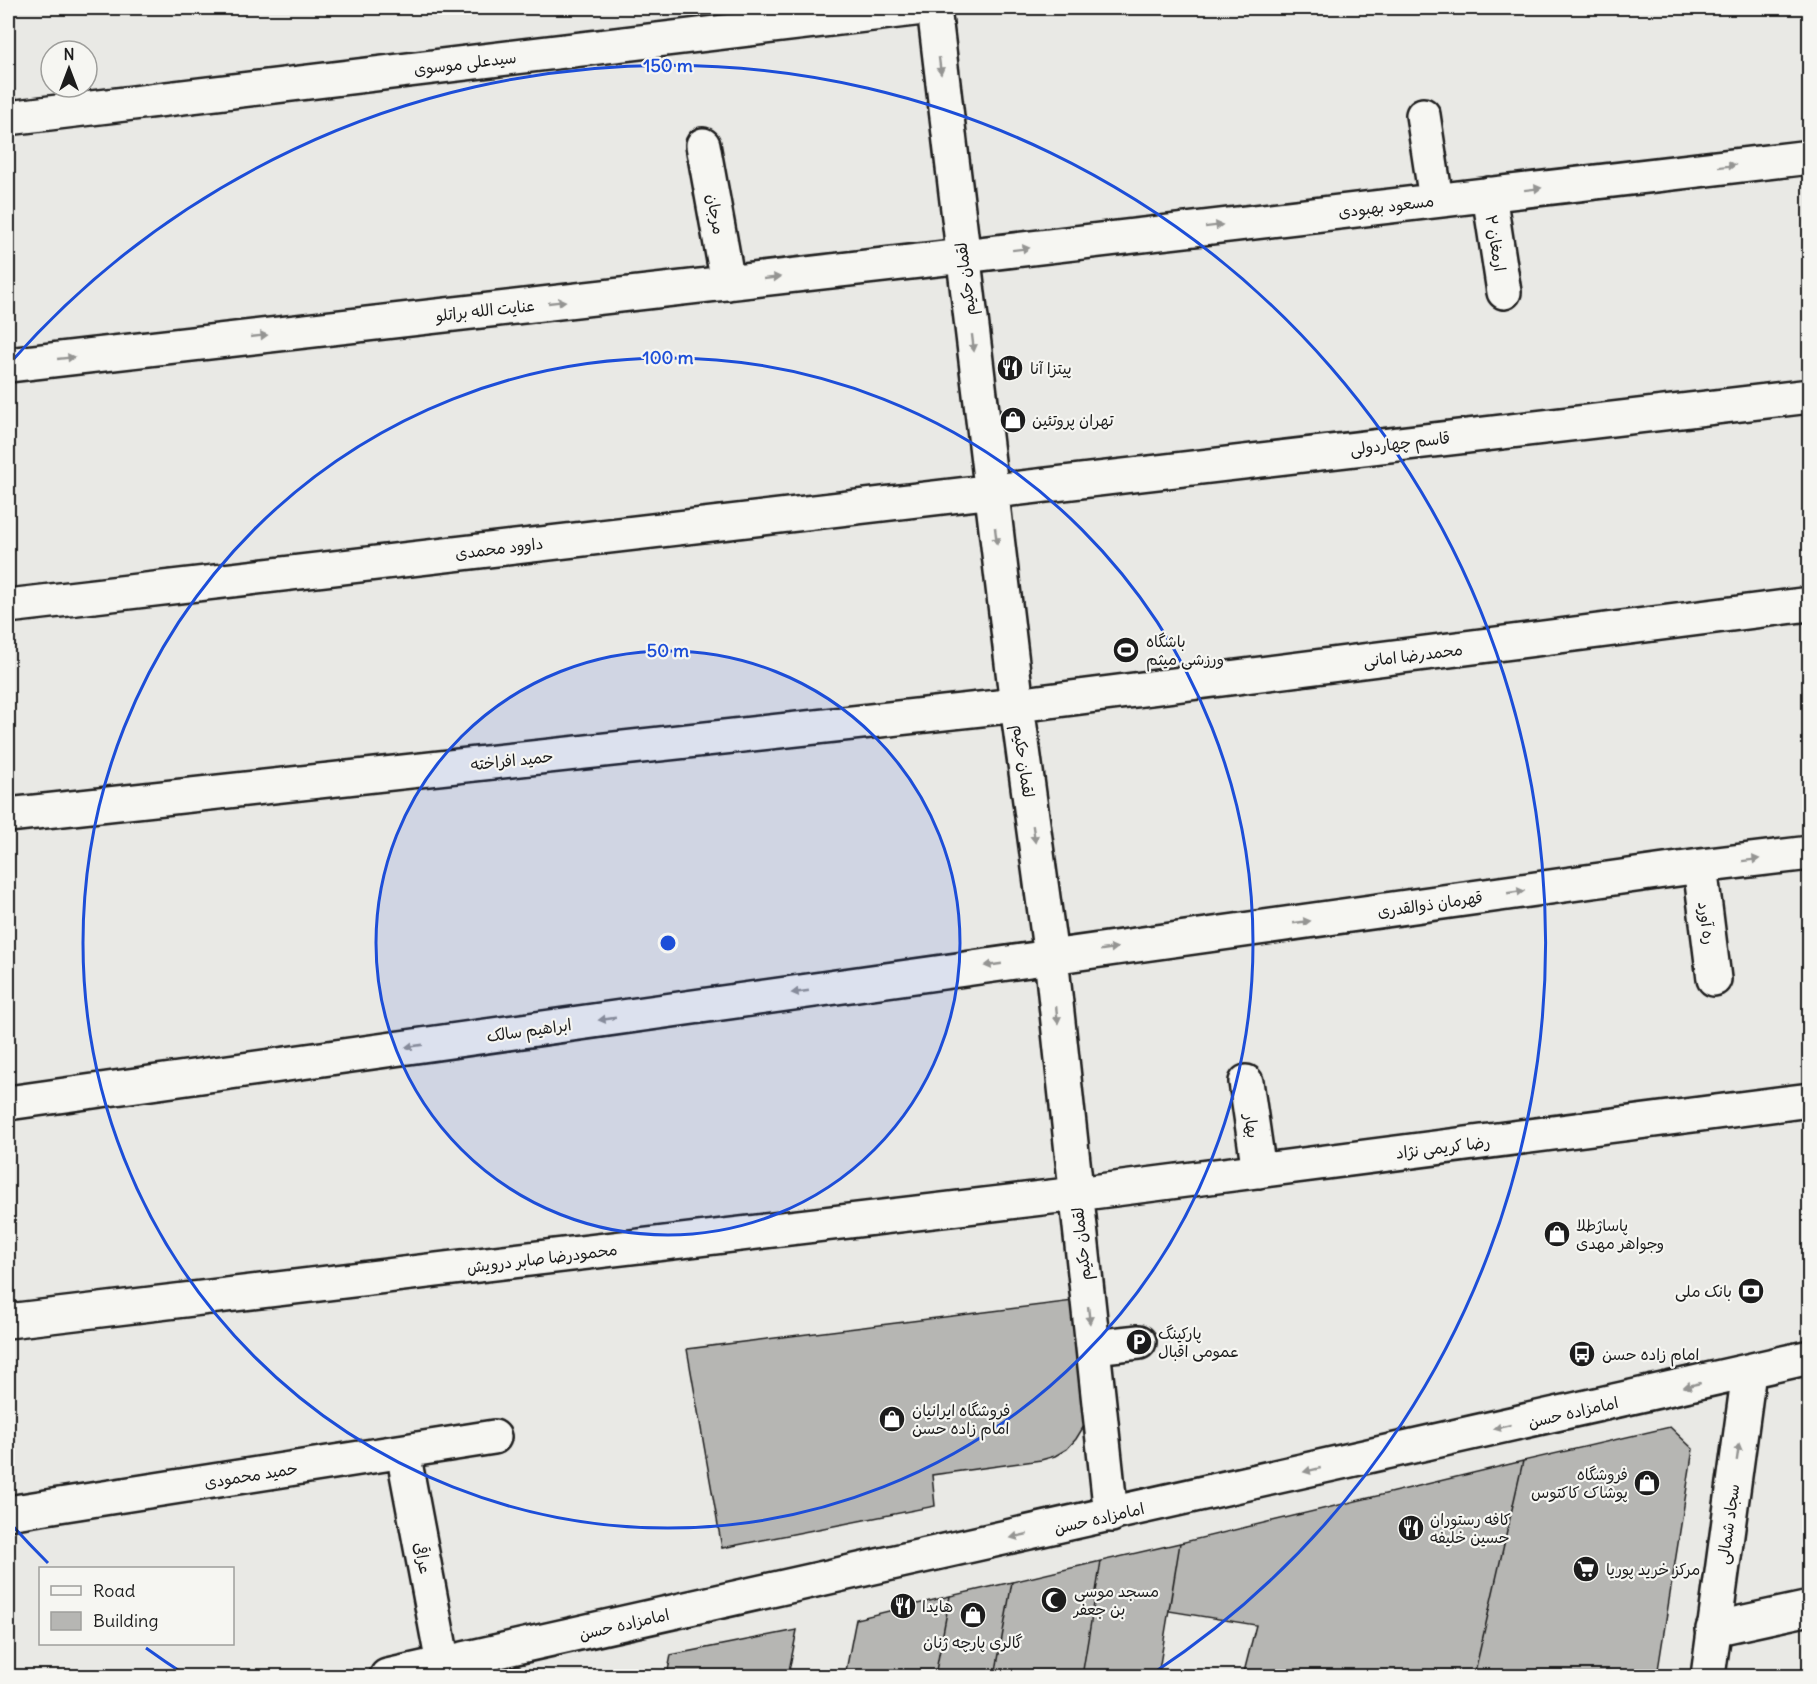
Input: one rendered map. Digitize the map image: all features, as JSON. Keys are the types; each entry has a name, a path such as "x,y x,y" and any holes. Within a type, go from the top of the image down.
{"street":[{"name":"سیدعلی موسوی","path":"8,118 923,8"},
{"name":"لقمان حکیم","path":"934,8 1017,705 1051,957 1111,1515"},
{"path":"1423,115 1436,200"},
{"name":"مرجان","path":"703,145 728,283"},
{"name":"مسعود بهبودی","path":"963,256 1809,157"},
{"name":"ارمغان ۲","path":"1489,194 1504,292"},
{"name":"عنایت الله براتلو","path":"8,365 963,256"},
{"name":"قاسم چهاردولی","path":"991,490 1809,396"},
{"name":"داوود محمدی","path":"8,606 991,490"},
{"name":"محمدرضا امانی","path":"1017,705 1809,604"},
{"name":"حمید افراخته","path":"8,815 1017,705"},
{"name":"قهرمان ذوالقدری","path":"1051,957 1809,853"},
{"name":"ره آورد","path":"1700,867 1714,979"},
{"name":"ابراهیم سالک","path":"8,1102 1051,957"},
{"name":"بهار","path":"1246,1082 1259,1171"},
{"name":"رضا کریمی نژاد","path":"1076,1194 1809,1100"},
{"name":"محمودرضا صابر درویش","path":"8,1321 1076,1194"},
{"path":"1093,1347 1139,1342"},
{"name":"امامزاده حسن","path":"387,1677 1809,1357"},
{"name":"سجاد شمالی","path":"1708,1677 1749,1372"},
{"name":"حمید محمودی","path":"8,1514 494,1437"},
{"name":"عراقی","path":"403,1452 443,1665"},
{"path":"1713,1629 1809,1608"}],"building":[{"name":"فروشگاه ایرانیان امام زاده حسن","path":"1073,1301 1087,1411 1084,1426 1067,1449 1041,1460 932,1475 935,1506 722,1548 687,1349"},
{"name":"مرکز خرید پوریا","path":"1670,1427 1693,1449 1657,1676 1474,1676 1523,1461"},
{"path":"1523,1461 1474,1676 1243,1676 1256,1625 1169,1611 1180,1543"},
{"path":"1180,1543 1158,1676 1082,1676 1101,1561"},
{"path":"1101,1561 1082,1676 995,1676 1012,1582"},
{"path":"1012,1582 995,1676 935,1676 950,1596"},
{"path":"950,1596 935,1676 845,1676 856,1619"},
{"path":"797,1630 788,1676 667,1676 671,1655"}],"place":[{"name":"پیتزا آنا","path":"1010,368"},
{"name":"تهران پروتئین","path":"1013,420"},
{"name":"باشگاه ورزشی میثم","path":"1126,650"},
{"name":"پاساژطلا وجواهر مهدی","path":"1557,1234"},
{"name":"بانک ملی","path":"1751,1291"},
{"name":"پارکینگ عمومی اقبال","path":"1139,1342"},
{"name":"امام زاده حسن","path":"1582,1354"},
{"name":"فروشگاه ایرانیان امام زاده حسن","path":"892,1419"},
{"name":"فروشگاه پوشاک کاکتوس","path":"1647,1483"},
{"name":"کافه رستوران حسین خلیفه","path":"1411,1528"},
{"name":"مرکز خرید پوریا","path":"1586,1569"},
{"name":"مسجد موسی بن جعفر","path":"1054,1600"},
{"name":"هایدا","path":"903,1606"},
{"name":"گالری پارچه ژنان","path":"973,1615"}]}
